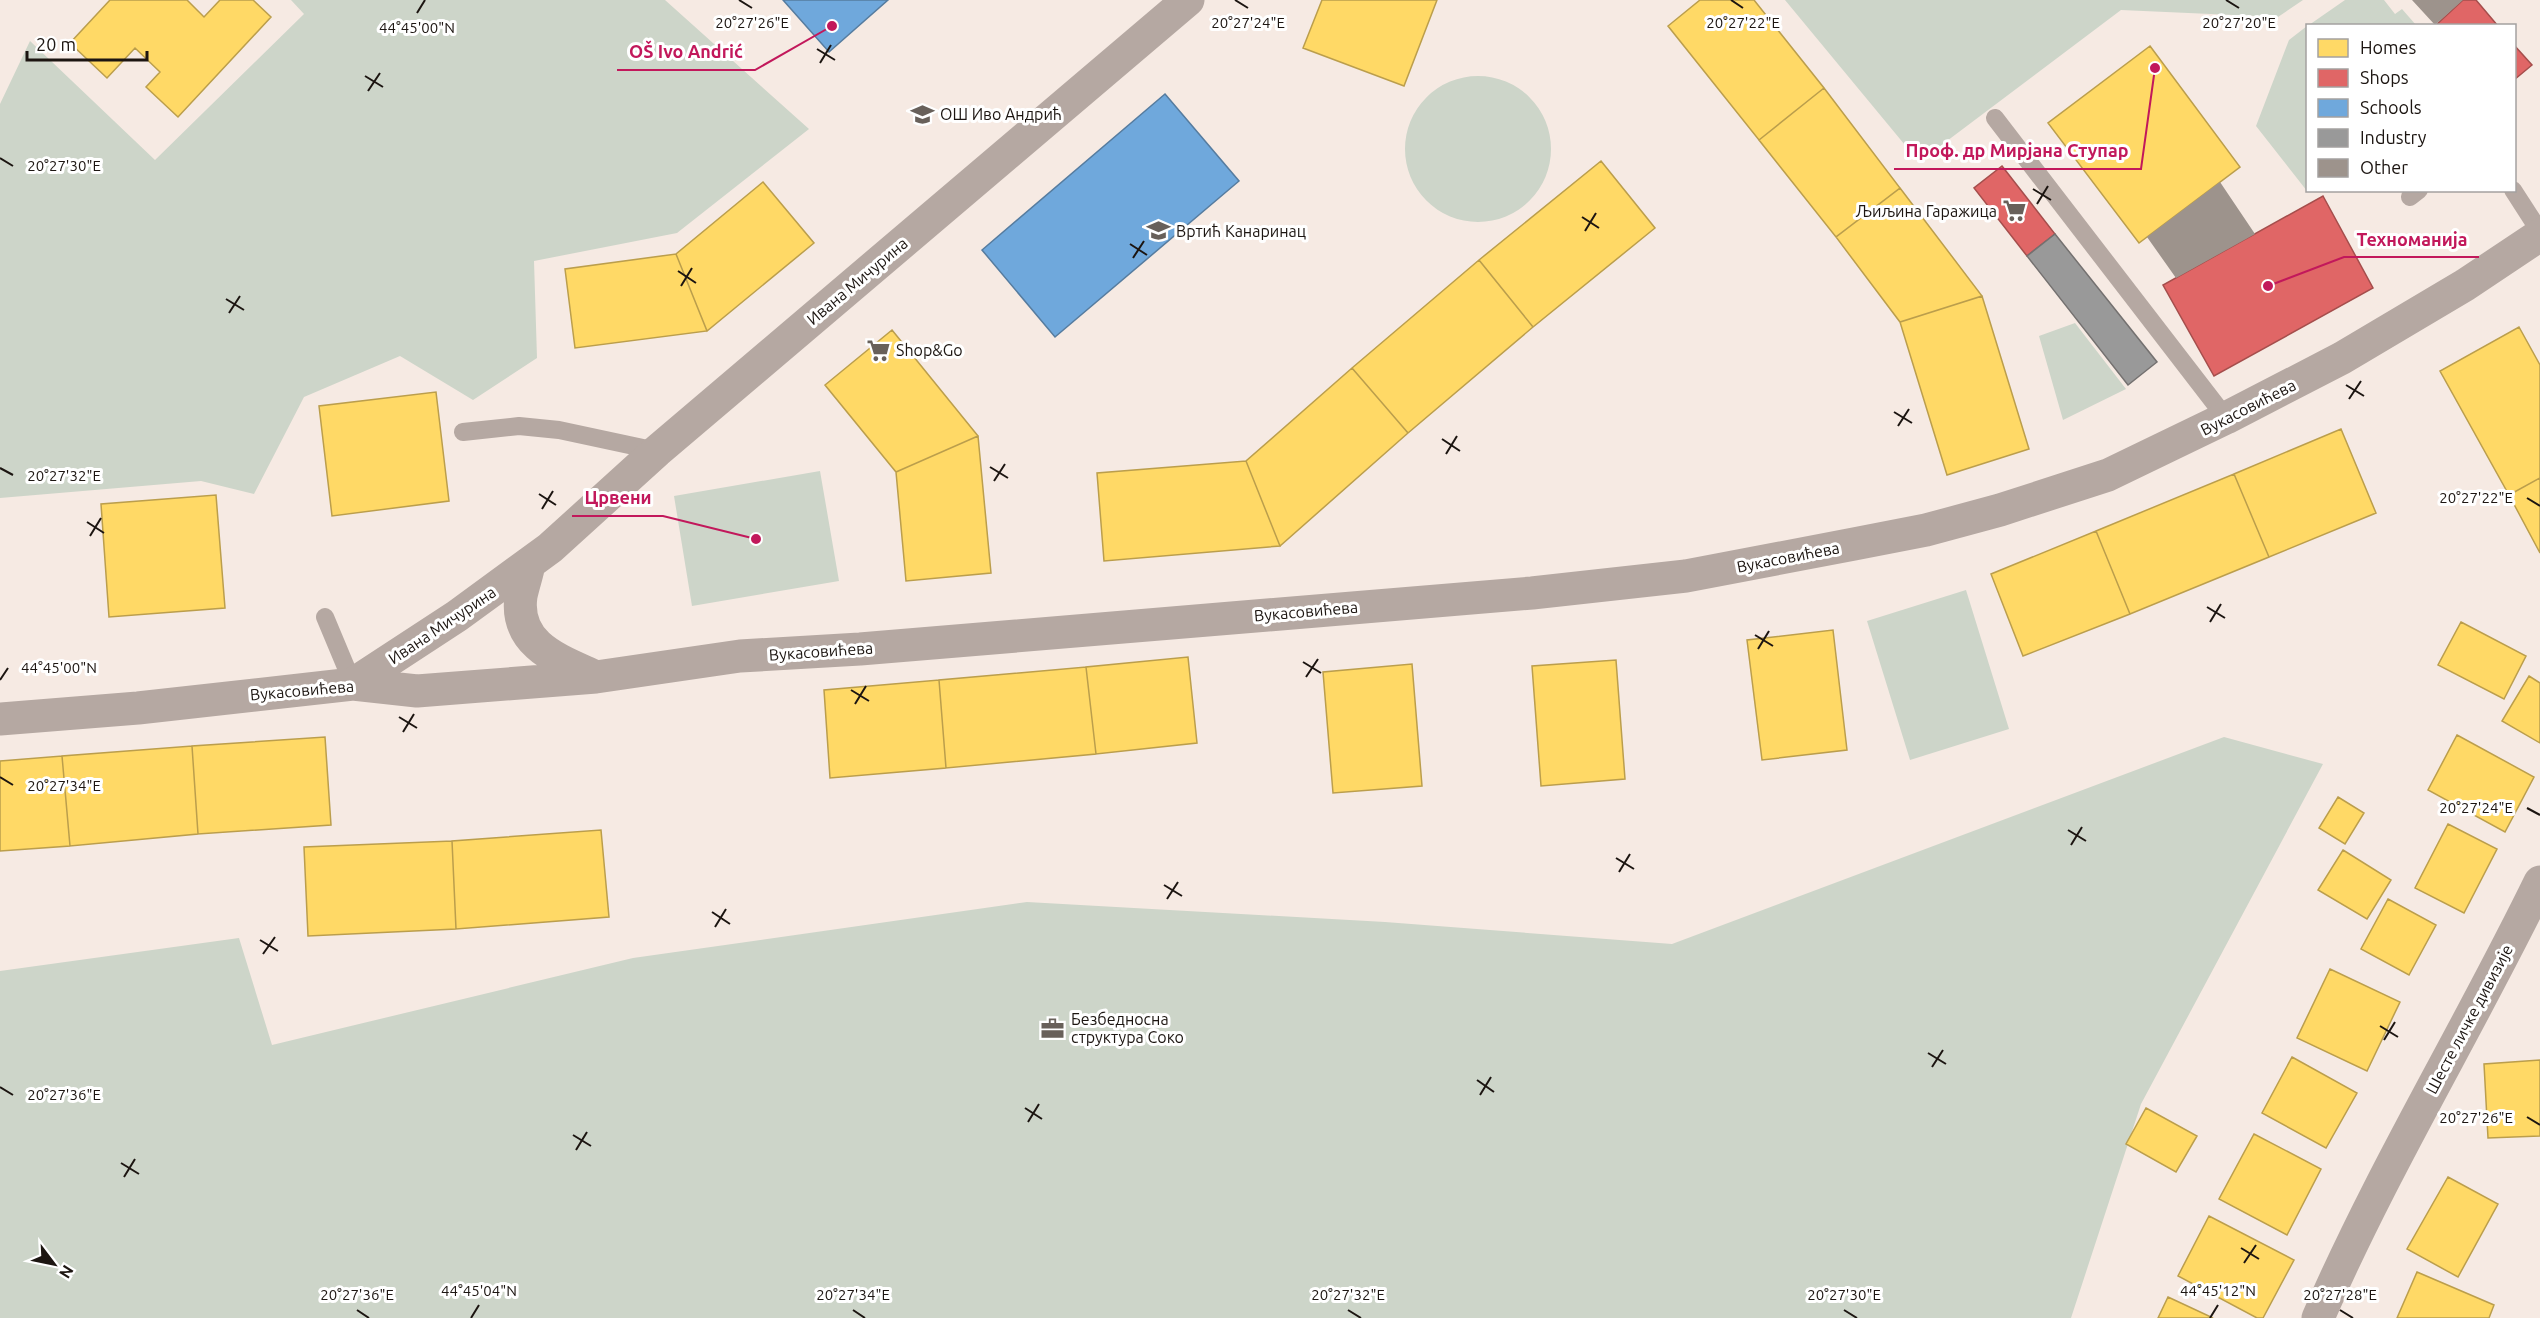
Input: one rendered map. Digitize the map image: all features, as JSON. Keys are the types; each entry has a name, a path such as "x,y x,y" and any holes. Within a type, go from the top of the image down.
{"street":[{"name":"Ивана Мичурина","path":"353,684 448,623 550,548 657,451 1188,0"},
{"name":"Вукасовићева","path":"0,719 127,709 353,684 417,691 596,677 740,656 871,648 1532,593 1686,576 1926,530 2010,507 2108,475 2342,358 2465,285 2540,233"},
{"name":"Ивана Мичурина","path":"530,564 521,598 523,619 532,639 547,654 596,677"},
{"name":"Шесте личке дивизије","path":"2318,1318 2334,1280 2408,1136 2536,907"}],"lane":[{"path":"1995,118 2226,418"},
{"path":"2514,192 2540,233"},
{"path":"463,432 519,426 559,430 657,451"},
{"path":"325,617 353,684"}],"shaded area":[{"path":"291,0 665,0 809,129 677,233 534,261 537,358 473,400 400,356 304,397 254,494 201,481 0,498 0,104 30,41 155,160 304,14"},
{"path":"1785,0 2303,0 2278,17 2121,10 1919,162"},
{"path":"2345,0 2384,0 2395,14 2402,9 2415,24 2310,24"},
{"path":"2306,27 2306,190 2256,126 2289,40"},
{"path":"1478,76 1506,82 1529,98 1545,121 1551,149 1545,177 1529,200 1506,216 1478,222 1450,216 1427,200 1411,177 1405,149 1411,121 1427,98 1450,82"},
{"path":"2075,323 2126,389 2063,420 2039,336"},
{"path":"820,471 839,581 692,606 674,496"},
{"path":"1966,590 2009,729 1910,760 1867,621"},
{"path":"2224,737 2323,764 2141,1104 2071,1318 0,1318 0,971 239,938 272,1045 633,958 1027,902 1385,922 1672,944"}],"building: Homes":[{"path":"110,0 187,0 204,17 220,0 253,0 271,17 178,117 146,87 160,72 135,48 107,78 70,43"},
{"path":"1322,0 1437,0 1404,86 1303,48"},
{"path":"1700,0 1754,0 1824,88 1759,140 1668,26"},
{"path":"2150,46 2240,167 2139,243 2048,123"},
{"path":"1824,88 1900,188 1836,237 1759,140"},
{"path":"1601,161 1655,228 1533,327 1479,260"},
{"path":"763,182 814,243 707,331 676,254"},
{"path":"1900,188 1982,296 1900,322 1836,237"},
{"path":"676,254 707,331 575,348 565,269"},
{"path":"1479,260 1533,327 1408,433 1352,368"},
{"path":"1982,296 2029,449 1947,475 1900,322"},
{"path":"2519,327 2540,365 2540,478 2509,495 2440,371"},
{"path":"892,330 978,436 896,472 825,385"},
{"path":"1352,368 1408,433 1280,546 1246,461"},
{"path":"436,392 449,501 332,516 319,406"},
{"path":"2341,429 2376,513 2269,557 2234,474"},
{"path":"978,436 991,573 906,581 896,472"},
{"path":"1246,461 1280,546 1104,561 1097,473"},
{"path":"2234,474 2269,557 2130,614 2096,531"},
{"path":"2540,478 2540,553 2509,495"},
{"path":"216,495 225,608 109,617 101,504"},
{"path":"2096,531 2130,614 2023,656 1991,574"},
{"path":"2461,622 2526,656 2504,699 2438,665"},
{"path":"1833,630 1847,750 1762,760 1747,640"},
{"path":"1188,657 1197,743 1096,754 1086,667"},
{"path":"1616,660 1625,779 1541,786 1532,666"},
{"path":"1412,664 1422,786 1333,793 1323,672"},
{"path":"1086,667 1096,754 946,768 939,680"},
{"path":"2529,676 2540,683 2540,743 2502,721"},
{"path":"939,680 946,768 830,778 824,690"},
{"path":"2457,735 2534,777 2505,832 2428,790"},
{"path":"325,737 331,825 198,834 192,746"},
{"path":"192,746 198,834 70,846 62,756"},
{"path":"62,756 70,846 0,851 0,761"},
{"path":"2338,797 2364,813 2345,844 2319,828"},
{"path":"2448,824 2497,849 2464,913 2415,888"},
{"path":"601,830 609,917 456,929 452,841"},
{"path":"452,841 456,929 308,936 304,847"},
{"path":"2343,850 2391,880 2367,919 2318,890"},
{"path":"2388,899 2436,925 2409,975 2361,949"},
{"path":"2330,969 2400,1002 2367,1071 2297,1038"},
{"path":"2292,1057 2357,1093 2326,1148 2262,1113"},
{"path":"2540,1060 2540,1136 2488,1138 2484,1064"},
{"path":"2146,1108 2197,1136 2176,1172 2126,1144"},
{"path":"2254,1134 2321,1169 2287,1235 2219,1199"},
{"path":"2448,1177 2498,1204 2458,1277 2407,1249"},
{"path":"2209,1216 2294,1260 2263,1318 2257,1318 2178,1276"},
{"path":"2417,1272 2494,1305 2489,1318 2397,1318"},
{"path":"2168,1297 2213,1318 2158,1318"}],"building: Shops":[{"path":"2463,0 2476,0 2496,24 2437,24"},
{"path":"2516,47 2532,65 2516,78"},
{"name":"Љиљина Гаражица","path":"2002,166 2055,234 2027,256 1974,188"},
{"path":"2323,196 2373,288 2214,376 2163,285"}],"building: Schools":[{"path":"783,0 888,0 829,52"},
{"path":"1165,94 1239,181 1055,337 982,250"}],"building: Industry":[{"path":"2055,234 2157,362 2128,385 2027,256"}],"building: Other":[{"path":"2412,0 2463,0 2436,24"},
{"path":"2220,182 2255,234 2176,278 2147,237"}],"place":[{"name":"OŠ Ivo Andrić","path":"832,26"},
{"name":"Проф. др Мирјана Ступар","path":"2155,68"},
{"name":"ОШ Иво Андрић","path":"922,114"},
{"name":"Љиљина Гаражица","path":"2015,211"},
{"name":"Вртић Канаринац","path":"1158,231"},
{"name":"Техноманија","path":"2268,286"},
{"name":"Shop&Go","path":"878,350"},
{"name":"Црвени","path":"756,539"},
{"name":"Безбедносна структура Соко","path":"1053,1028"}]}
